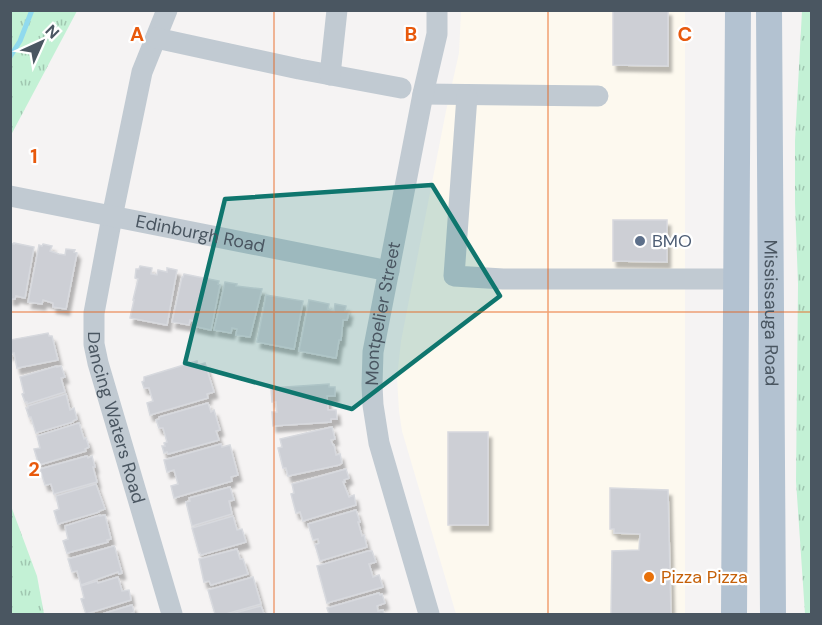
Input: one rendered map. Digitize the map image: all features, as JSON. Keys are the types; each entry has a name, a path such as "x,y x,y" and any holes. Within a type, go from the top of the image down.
{"main road":[{"name":"Mississauga Road","path":"734,615 738,10"},
{"name":"Mississauga Road","path":"769,10 773,615"}],"street":[{"name":"Dancing Waters Road","path":"167,10 141,72 94,313 94,344 172,615"},
{"path":"330,75 336,10"},
{"name":"Montpelier Street","path":"429,615 379,443 372,385 373,352 423,94 437,34 437,10"},
{"path":"156,38 401,88"},
{"path":"423,94 598,96"},
{"path":"467,96 454,276 515,279 736,279"},
{"name":"Edinburgh Road","path":"10,196 389,271"}],"highlighted area":[{"path":"432,185 500,296 352,409 185,363 225,199"}],"shaded area":[{"path":"461,11 685,11 685,614 456,614 402,431 397,378 401,341 459,53"}],"green space":[{"path":"10,11 77,11 11,135"},
{"path":"802,11 812,11 811,614 805,614 796,481 798,284 795,141"},
{"path":"11,506 37,576 44,614 11,614"}],"building":[{"path":"613,10 668,10 668,66 613,65"},
{"name":"BMO","path":"613,220 667,220 667,262 613,261"},
{"path":"10,243 34,247 25,298 16,296 15,299 10,299"},
{"path":"39,245 52,246 50,251 59,254 65,255 66,249 75,250 74,252 77,253 66,309 53,307 53,303 43,300 42,304 28,302"},
{"path":"140,266 152,268 151,274 157,275 158,270 167,272 167,268 177,270 167,325 130,318 138,279 135,278 136,269"},
{"path":"184,274 219,281 211,330 193,326 194,321 190,320 189,325 172,322"},
{"path":"225,282 237,284 236,286 262,289 250,337 236,335 237,329 232,328 231,333 214,330"},
{"path":"266,295 303,301 294,349 257,342"},
{"path":"309,300 329,304 328,309 334,311 335,304 346,306 345,311 349,311 347,320 343,320 336,358 299,351"},
{"path":"48,333 52,336 58,360 17,368 14,353 10,354 10,340"},
{"path":"197,361 198,365 205,363 214,392 207,394 208,398 150,415 147,403 153,401 149,388 144,388 142,382 144,377"},
{"path":"61,366 65,377 61,378 65,392 27,404 22,394 24,393 20,377"},
{"path":"329,384 329,387 335,387 335,396 327,396 328,410 336,410 337,419 331,419 331,422 273,426 272,412 277,412 276,402 272,402 271,388"},
{"path":"66,394 70,410 74,408 77,419 36,433 26,408"},
{"path":"208,403 211,412 214,410 220,430 216,431 219,440 168,454 164,453 162,446 165,446 164,443 167,442 163,428 159,428 156,420 159,417"},
{"path":"79,423 89,447 85,449 86,451 39,465 34,449 40,448 37,436"},
{"path":"332,427 335,439 331,440 336,455 340,454 342,463 288,476 286,468 283,468 278,448 282,447 280,439"},
{"path":"448,432 488,432 488,525 448,525"},
{"path":"221,444 222,447 230,445 238,475 231,477 232,481 174,498 171,486 178,484 174,470 167,472 164,460"},
{"path":"87,456 88,458 92,456 97,482 54,494 51,484 45,485 40,469"},
{"path":"346,469 349,478 343,482 349,497 354,495 356,505 303,521 300,512 296,513 291,494 294,493 292,484"},
{"path":"96,484 105,509 58,524 54,511 59,509 56,496"},
{"path":"230,487 234,500 229,501 232,514 192,526 186,502 190,501 189,498"},
{"path":"610,488 668,490 671,614 611,614 612,551 639,550 640,534 614,533 614,529 610,529"},
{"path":"356,510 367,547 320,561 315,545 319,543 318,539 313,540 308,524"},
{"path":"105,515 111,539 107,540 108,542 67,553 63,541 68,539 65,526"},
{"path":"233,516 237,530 242,529 246,542 201,555 192,528"},
{"path":"114,546 122,573 118,572 81,585 77,571 72,572 68,559"},
{"path":"237,549 248,574 211,585 209,581 204,582 199,559"},
{"path":"372,551 376,562 369,564 373,577 379,575 383,587 327,603 317,566"},
{"path":"118,577 122,591 129,590 131,600 86,614 81,599 84,598 81,586"},
{"path":"253,577 261,604 226,614 215,614 208,590"},
{"path":"382,594 385,603 377,606 378,611 383,610 384,614 329,614 327,608"},
{"path":"132,605 134,612 130,614 102,614"},
{"path":"261,606 264,614 231,614"}],"waterway":[{"path":"10,57 20,41 32,10"}],"place":[{"name":"BMO","path":"640,241"},
{"name":"Pizza Pizza","path":"649,577"}]}
